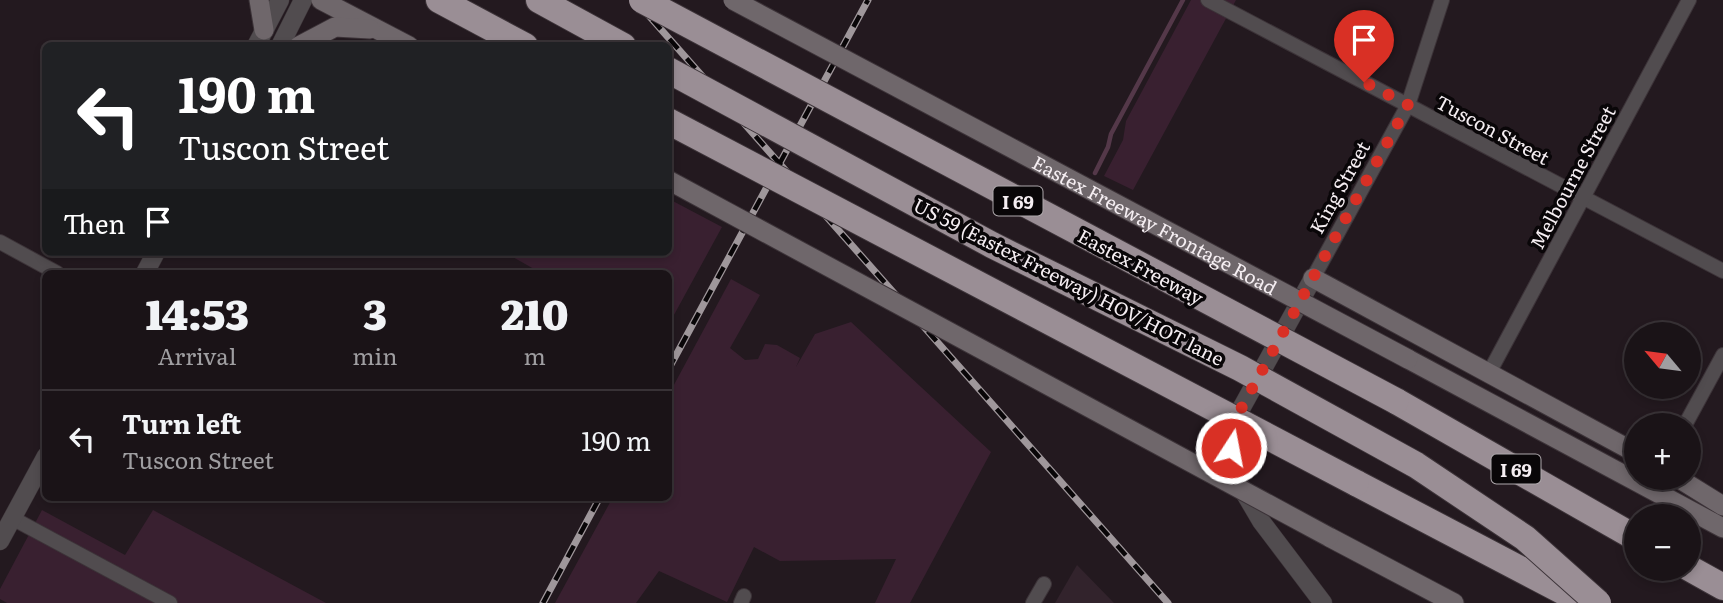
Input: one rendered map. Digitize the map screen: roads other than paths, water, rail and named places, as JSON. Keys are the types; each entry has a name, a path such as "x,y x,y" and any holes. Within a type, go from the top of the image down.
{"highway":[{"path":"439,0 518,42"},
{"path":"539,0 616,42"},
{"name":"Eastex Freeway","path":"642,0 1396,401 1624,531"},
{"name":"US 59 (Eastex Freeway) HOV/HOT lane","path":"672,72 992,245 1240,368 1416,465 1525,538 1598,603"},
{"path":"672,123 1585,603"},
{"path":"1701,575 1723,587"}],"main road":[{"path":"259,0 260,38"},
{"path":"321,0 401,42"},
{"name":"Eastex Freeway Frontage Road","path":"733,0 1723,528"},
{"path":"307,42 335,27 378,30"},
{"path":"672,182 1454,603"},
{"path":"1313,278 1624,446"},
{"path":"1697,490 1723,506"}],"street":[{"path":"260,38 280,0"},
{"path":"282,42 303,0"},
{"name":"Tuscon Street","path":"1209,0 1723,271"},
{"name":"King Street","path":"1323,603 1261,521 1231,470 1231,427 1408,105 1442,0"},
{"name":"Melbourne Street","path":"1489,373 1689,0"},
{"path":"0,242 51,270"},
{"path":"1692,413 1723,355"},
{"path":"0,541 42,463"},
{"path":"12,518 170,603"},
{"path":"1033,603 1044,583"}],"waterway":[{"path":"1095,173 1108,147 1111,134 1183,0"}],"railway":[{"path":"635,0 1168,603"},
{"path":"672,363 868,0"},
{"path":"543,603 598,501"}]}
